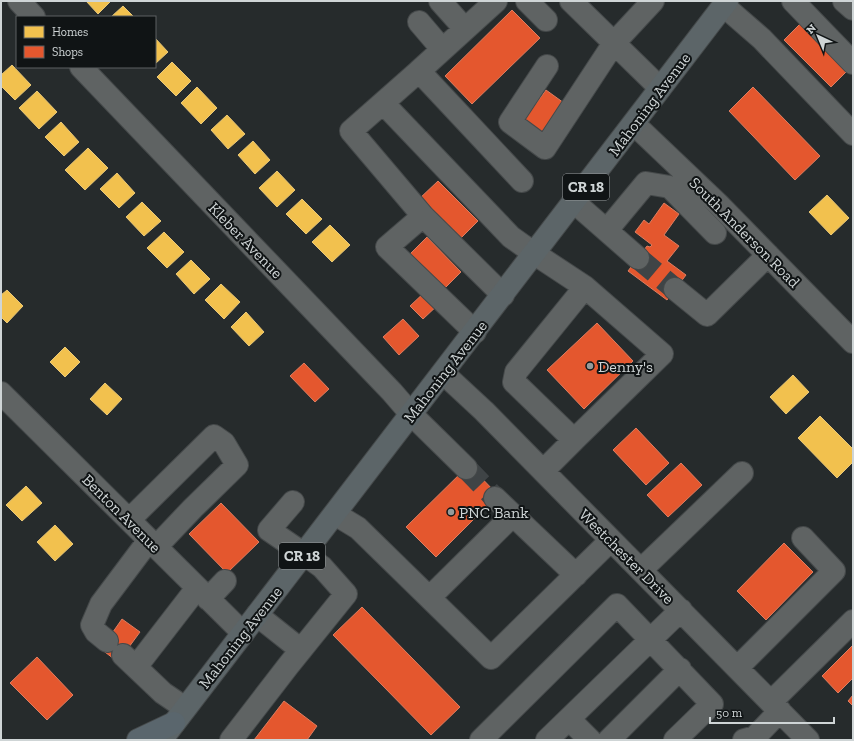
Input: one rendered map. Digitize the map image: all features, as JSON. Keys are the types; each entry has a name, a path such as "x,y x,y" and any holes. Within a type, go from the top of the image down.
{"highway":[{"path":"138,740 174,724"}],"main road":[{"name":"Mahoning Avenue","path":"174,724 726,3"}],"street":[{"path":"19,1 33,16"},
{"path":"440,1 465,29"},
{"path":"496,1 351,131 423,216 503,295"},
{"path":"527,1 546,20"},
{"path":"571,1 660,88"},
{"path":"547,66 510,122 545,148 614,43 653,1"},
{"path":"793,1 853,63"},
{"path":"844,1 853,10"},
{"path":"726,3 853,134"},
{"path":"419,22 442,50"},
{"name":"Kleber Avenue","path":"83,68 392,392 411,414 466,468"},
{"path":"419,71 522,182"},
{"path":"383,103 511,237 585,287 662,354 543,471"},
{"name":"South Anderson Road","path":"634,124 677,179 768,255 853,342"},
{"path":"607,230 646,183 677,179 715,233"},
{"path":"574,202 638,258"},
{"path":"423,216 387,247 475,332"},
{"path":"675,289 707,315 768,255"},
{"path":"574,440 514,382 516,372 585,287"},
{"name":"Westchester Drive","path":"443,373 484,410 808,740"},
{"name":"Benton Avenue","path":"1,393 243,633"},
{"path":"107,641 96,632 92,625 101,604 153,544 237,465 224,443 214,436 129,520"},
{"path":"641,570 742,473"},
{"path":"495,498 512,516 576,575"},
{"path":"231,740 346,594 322,567 269,530 293,502"},
{"path":"335,514 358,528 430,597 490,658 612,540"},
{"path":"430,597 512,516"},
{"path":"737,668 834,571 803,538"},
{"path":"174,724 163,693 129,661 203,593 224,581"},
{"path":"480,740 617,605 712,704 675,740"},
{"path":"547,740 680,610"},
{"path":"257,615 301,650"},
{"path":"744,740 755,736 776,707 853,620"},
{"path":"609,740 680,669"},
{"path":"569,719 590,740"}],"building: Homes":[{"path":"86,1 111,1 98,14"},
{"path":"123,6 133,16 112,16"},
{"path":"156,39 168,52 156,63"},
{"path":"172,62 191,81 176,96 157,77"},
{"path":"12,65 31,85 15,100 1,86 1,75"},
{"path":"197,87 217,108 201,124 181,103"},
{"path":"37,91 57,112 39,129 19,108"},
{"path":"227,115 245,134 228,149 211,130"},
{"path":"61,122 79,142 64,156 45,137"},
{"path":"253,141 270,160 255,174 238,155"},
{"path":"88,148 108,168 85,190 65,170"},
{"path":"277,171 295,190 277,207 259,188"},
{"path":"117,173 135,193 119,208 100,189"},
{"path":"827,195 849,218 831,235 809,212"},
{"path":"302,199 322,219 306,234 286,214"},
{"path":"142,202 161,221 144,236 126,217"},
{"path":"330,225 350,245 332,262 312,242"},
{"path":"164,232 184,252 167,268 147,248"},
{"path":"191,260 210,279 194,294 176,274"},
{"path":"221,284 240,302 224,319 205,300"},
{"path":"7,290 23,306 7,323 1,317 1,295"},
{"path":"246,312 264,332 249,346 231,327"},
{"path":"65,347 80,362 65,377 50,362"},
{"path":"793,375 809,392 786,414 770,397"},
{"path":"105,383 122,399 107,415 90,399"},
{"path":"820,416 853,449 853,462 837,478 798,438"},
{"path":"26,486 42,503 22,521 6,505"},
{"path":"55,525 73,544 55,561 37,542"}],"building: Shops":[{"path":"512,10 540,38 472,104 445,76"},
{"path":"801,23 848,70 831,87 784,40"},
{"path":"753,87 820,156 795,180 729,111"},
{"path":"546,90 564,103 542,133 524,120"},
{"path":"438,181 478,221 459,240 419,199"},
{"path":"664,203 679,214 664,235 679,246 667,261 686,275 667,300 628,271 647,246 650,247 652,245 635,232 644,220 649,224"},
{"path":"427,237 461,272 443,290 409,255"},
{"path":"427,290 440,303 423,319 410,306"},
{"path":"403,319 419,336 399,355 383,337"},
{"name":"Denny's","path":"597,323 633,361 584,409 547,370"},
{"path":"304,363 329,389 315,402 290,376"},
{"path":"636,428 669,463 646,485 613,450"},
{"path":"681,463 702,485 668,517 647,495"},
{"name":"PNC Bank","path":"469,465 498,495 436,557 406,527"},
{"path":"221,503 259,542 227,573 189,534"},
{"path":"784,543 813,572 766,620 737,591"},
{"path":"362,607 460,707 431,735 333,635"},
{"path":"122,619 140,632 118,662 101,649"},
{"path":"853,645 853,678 838,693 822,676"},
{"path":"37,657 73,695 47,720 10,683"},
{"path":"853,695 853,706 848,701"},
{"path":"284,701 317,726 307,740 254,740"}],"tunnel":[{"path":"638,258 675,289"},
{"path":"466,468 495,498"}],"place":[{"name":"Denny's","path":"590,366"},
{"name":"PNC Bank","path":"451,512"}]}
